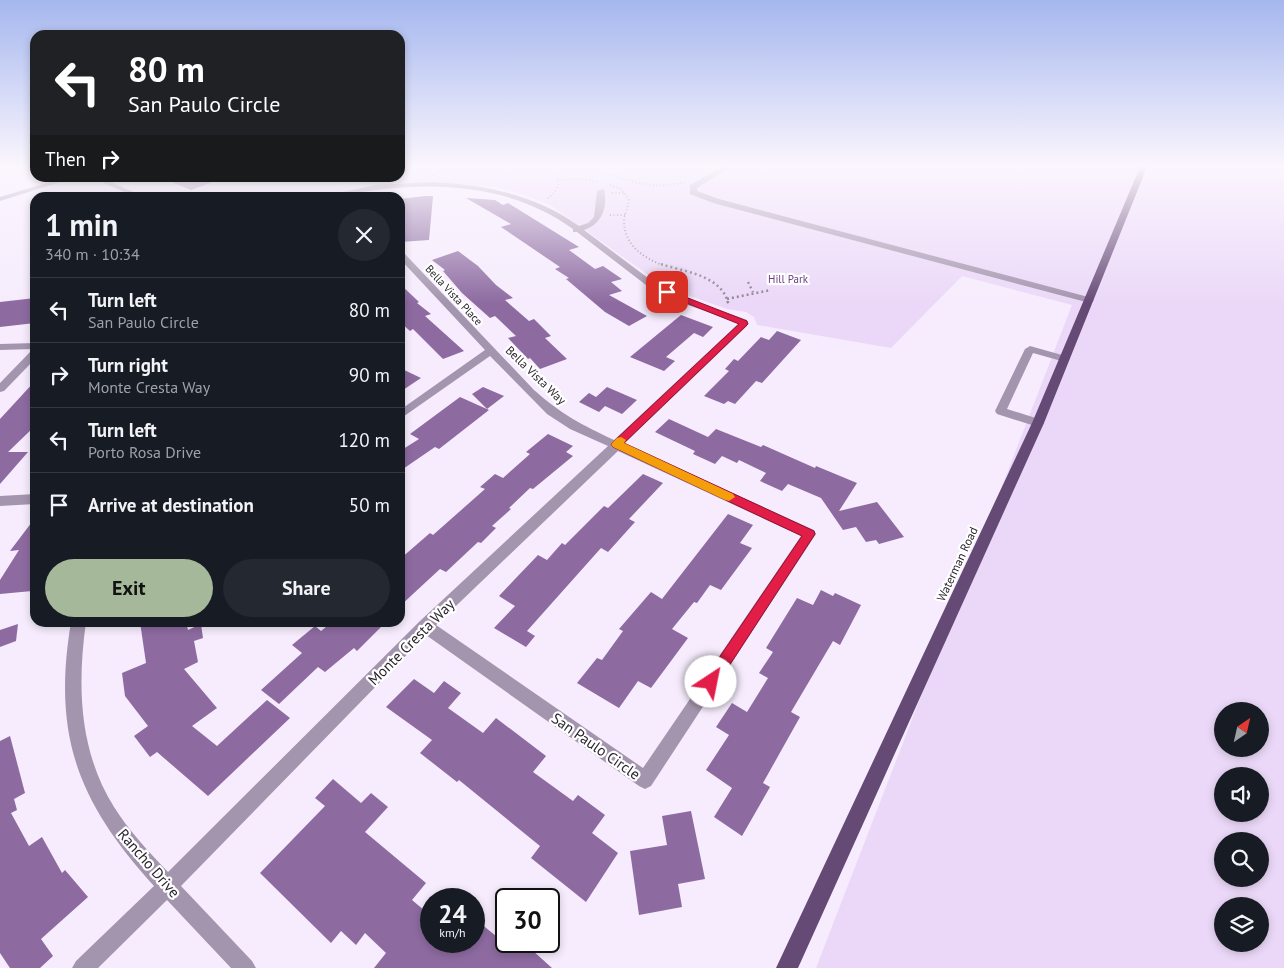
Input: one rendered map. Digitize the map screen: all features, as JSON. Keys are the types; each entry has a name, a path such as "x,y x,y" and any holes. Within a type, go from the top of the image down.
{"main road":[{"name":"Waterman Road","path":"787,968 1038,423 1126,212"}],"street":[{"path":"551,212 646,281 683,300 716,313"},
{"path":"576,230 593,225 599,218 599,212"},
{"path":"758,212 1089,300"},
{"name":"Bella Vista Place","path":"405,259 491,351"},
{"name":"Monte Cresta Way","path":"83,968 168,886 426,626 744,324 744,322 716,313"},
{"path":"0,347 30,346"},
{"path":"1038,423 1001,411 1030,349 1065,359"},
{"path":"405,411 491,351"},
{"name":"Bella Vista Way","path":"491,351 530,392 556,415 574,426 617,444"},
{"path":"0,389 30,357"},
{"name":"San Paulo Circle","path":"426,626 645,780 809,534 617,444"},
{"path":"0,501 30,499"},
{"name":"Rancho Drive","path":"78,627 74,646 73,706 80,748 88,771 108,813 135,852 245,968"}],"path":[{"path":"626,212 624,227 628,242 644,256 670,269 716,283 725,291 728,302 716,313"},
{"path":"748,282 753,292"},
{"path":"727,299 739,298 753,292 771,290"}],"green space":[{"name":"Hill Park","path":"560,212 1284,212 1284,968 816,968 1072,305 962,276 891,348 757,325 754,317 746,312 727,309 679,292 651,277"}],"building":[{"path":"405,212 432,212 429,240 405,242"},
{"path":"491,212 523,212 579,247 569,250 595,269 603,266 622,279 611,282 622,291 609,295 647,316 629,326 605,312 566,279 569,278 555,269 560,267 501,227 511,224"},
{"path":"458,251 478,266 496,285 513,298 505,300 529,321 534,319 551,336 545,338 567,359 540,369 508,338 516,336 495,316 490,318 462,293 443,271 445,270 432,260"},
{"path":"405,289 419,302 417,303 431,314 425,316 464,351 443,359 413,329 410,331 405,326"},
{"path":"30,299 30,324 0,327 0,302"},
{"path":"681,315 713,327 703,337 694,333 666,357 675,361 664,371 630,357"},
{"path":"777,331 801,340 762,383 756,381 735,404 728,401 724,404 704,396 729,371 725,369 734,359 738,361 761,337 769,340"},
{"path":"405,370 421,378 405,389"},
{"path":"30,386 30,431 8,452 28,452 0,484 0,419"},
{"path":"483,387 504,396 487,409 472,394"},
{"path":"607,387 637,400 622,414 605,406 599,412 579,402 589,393 596,397"},
{"path":"460,397 489,410 439,449 435,447 405,468 405,448 419,439 410,434"},
{"path":"669,419 708,437 716,429 761,447 763,445 815,468 816,466 857,483 839,511 877,502 904,537 879,544 876,540 866,542 856,527 843,530 821,498 788,484 782,491 760,481 766,473 739,460 737,463 722,456 715,464 693,454 695,451 655,432"},
{"path":"548,434 573,446 566,452 573,456 533,489 530,488 492,526 496,528 481,543 478,542 446,572 440,569 405,601 405,555 430,533 433,535 485,489 480,487 495,474 503,478 530,454 526,452"},
{"path":"643,474 663,483 629,519 635,522 608,552 601,548 527,631 535,636 526,647 494,628 515,606 499,596 538,555 547,560 562,543 565,545 604,506 608,508"},
{"path":"728,514 753,525 740,543 752,548 721,590 710,585 697,603 694,602 672,629 688,638 651,688 638,681 619,708 577,683 597,658 602,660 623,631 619,629 651,592 662,599"},
{"path":"30,525 30,591 0,594 0,580 19,550 10,551"},
{"path":"821,590 833,596 835,593 861,605 840,645 833,641 791,712 800,717 763,783 770,787 742,836 714,817 732,788 706,770 729,735 716,727 732,703 747,712 768,678 759,673 773,652 766,648 797,598 813,605"},
{"path":"18,624 16,641 0,647 0,630"},
{"path":"141,627 187,627 188,630 194,627 201,627 203,638 194,641 198,662 184,669 217,708 192,726 217,746 267,700 290,718 208,796 157,752 150,757 134,736 148,726 125,696 122,673 146,663"},
{"path":"314,627 321,631 326,627 381,627 357,651 354,648 325,672 318,667 279,704 261,690 302,653 292,645"},
{"path":"414,679 434,693 444,681 461,693 448,708 483,733 496,718 546,756 533,772 573,801 578,795 605,815 592,833 618,853 586,902 531,858 540,846 459,780 457,782 420,753 432,740 386,707"},
{"path":"10,736 25,793 14,799 17,810 11,813 29,846 42,837 62,873 65,870 88,897 41,939 53,956 40,968 10,968 0,953 0,741"},
{"path":"333,779 361,803 371,793 388,807 365,832 426,883 412,900 420,907 420,953 485,953 485,927 495,935 495,953 535,953 552,968 374,968 386,953 365,933 356,945 341,931 331,943 260,873 325,806 315,798"},
{"path":"691,811 705,879 678,884 682,907 639,915 630,851 667,845 662,816"}],"slow traffic":[{"path":"621,440 617,444 729,497"}],"route":[{"path":"667,292 695,305 744,322 744,324 617,444 809,534 711,682"}]}
